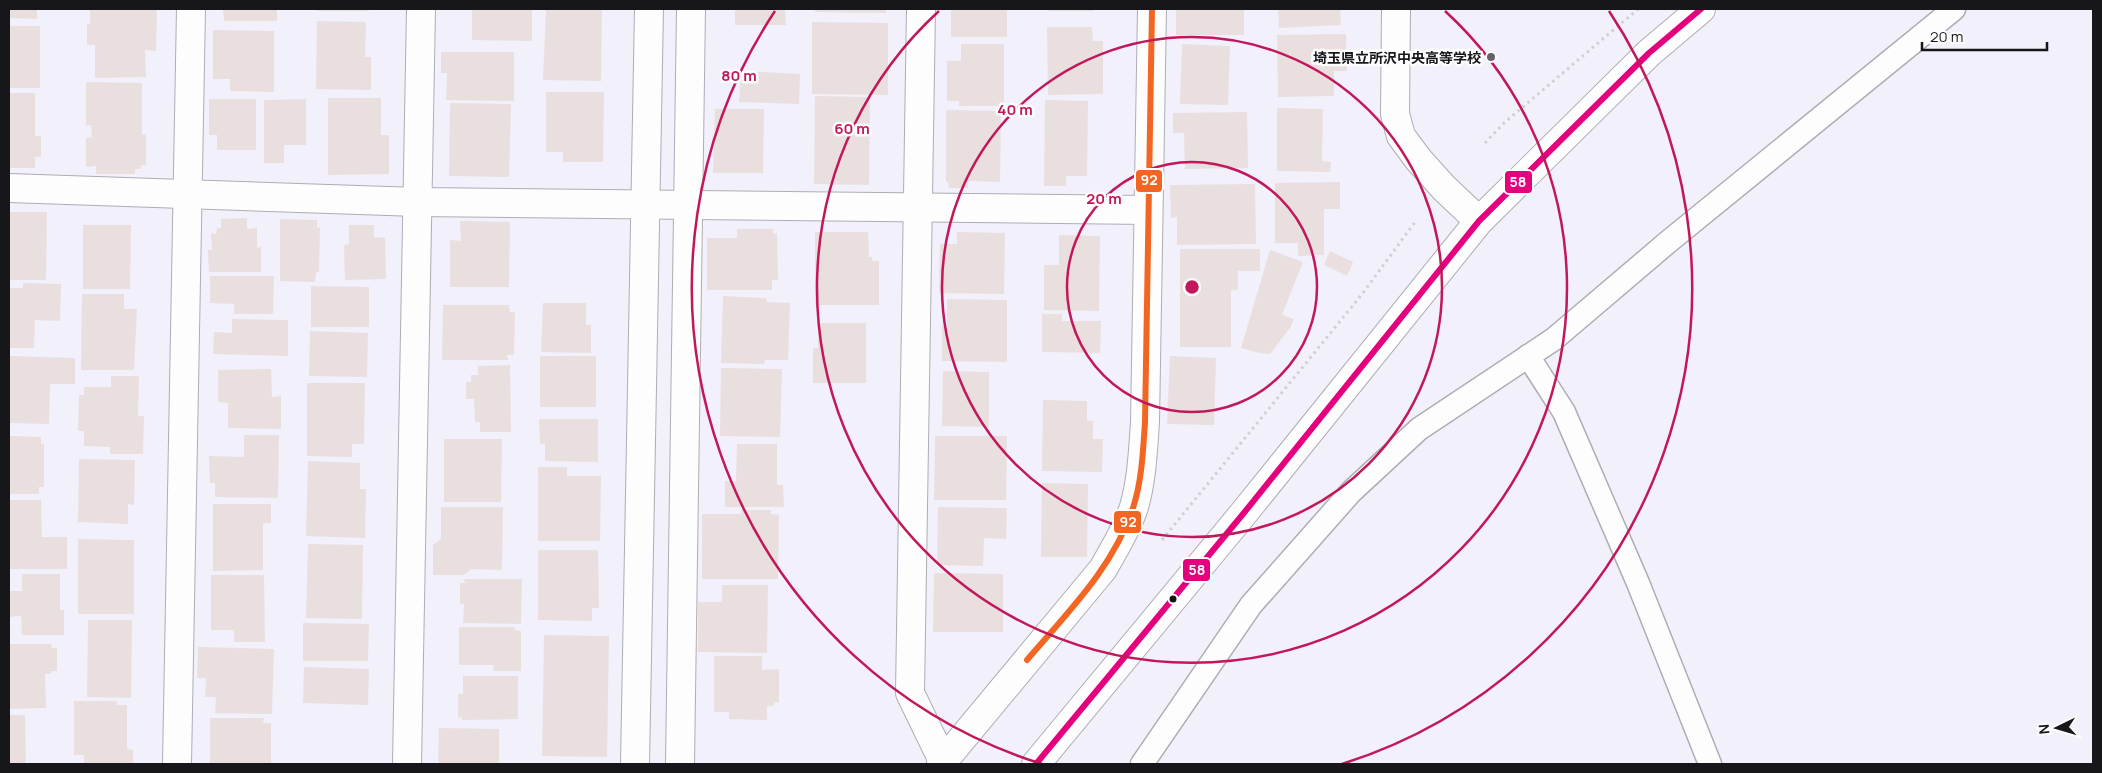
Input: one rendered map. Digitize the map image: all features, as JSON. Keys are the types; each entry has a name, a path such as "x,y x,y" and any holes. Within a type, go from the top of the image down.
{"street":[{"path":"177,764 191,9"},
{"path":"407,764 421,9"},
{"path":"636,764 649,9"},
{"path":"680,764 687,204 692,9"},
{"path":"921,9 910,693 942,763 1103,569 1120,540 1133,507 1142,470 1145,422 1152,9"},
{"path":"1396,9 1395,114 1401,136 1418,159 1444,188 1479,221"},
{"path":"1036,764 1250,506 1479,221 1649,53 1701,9"},
{"path":"9,188 418,202 1148,210"}],"lane":[{"path":"1142,764 1250,605 1351,492 1419,430 1554,339 1668,242 1954,9"},
{"path":"1528,356 1564,412 1638,583 1710,764"}],"path":[{"path":"1485,143 1504,123 1638,9"},
{"path":"1162,540 1363,293 1415,222"}],"building":[{"path":"9,9 37,9 37,19 9,18"},
{"path":"90,9 157,9 156,51 145,50 146,77 95,78 95,45 87,45 87,24 90,24"},
{"path":"223,9 277,9 277,21 224,21"},
{"path":"317,9 370,9 369,11 317,11"},
{"path":"472,9 532,9 532,41 472,40"},
{"path":"546,9 602,9 601,81 543,80"},
{"path":"735,9 785,9 786,25 735,25"},
{"path":"815,9 886,9 886,13 815,12"},
{"path":"951,9 1007,9 1007,37 951,37"},
{"path":"1048,9 1094,9 1094,11 1048,11"},
{"path":"1176,9 1244,9 1244,35 1176,35"},
{"path":"1278,9 1340,9 1341,25 1279,28"},
{"path":"317,21 366,22 365,57 371,57 371,90 316,89"},
{"path":"812,22 888,23 888,95 812,94"},
{"path":"9,26 40,26 40,88 9,88"},
{"path":"1047,27 1092,27 1093,41 1103,41 1103,94 1048,95"},
{"path":"213,30 274,31 274,92 230,91 230,79 213,79"},
{"path":"1346,34 1347,71 1334,71 1334,96 1278,97 1277,35"},
{"path":"961,44 1004,44 1004,106 959,106 959,101 947,101 947,61 961,61"},
{"path":"1182,44 1230,46 1228,105 1180,104"},
{"path":"441,52 514,52 514,101 446,100 447,73 441,73"},
{"path":"741,71 800,74 799,104 739,102"},
{"path":"86,82 142,83 142,135 146,134 146,165 141,165 141,169 135,169 135,174 96,174 96,166 86,167 86,138 92,137 91,125 86,125"},
{"path":"546,92 604,92 603,162 563,162 563,152 546,152"},
{"path":"9,93 35,93 35,136 41,136 41,157 35,157 35,168 9,168"},
{"path":"815,96 870,97 869,185 814,184"},
{"path":"328,98 381,98 381,135 389,135 389,174 328,175"},
{"path":"209,99 256,99 256,150 217,150 217,135 209,135"},
{"path":"306,99 306,145 284,145 284,163 264,163 264,100"},
{"path":"1045,100 1088,101 1087,176 1066,176 1066,186 1044,186"},
{"path":"450,103 511,104 509,177 449,176"},
{"path":"1277,108 1323,109 1322,161 1331,162 1330,172 1277,171"},
{"path":"715,109 764,109 763,173 713,173"},
{"path":"946,110 1001,111 1000,182 968,181 968,188 949,188 948,182 946,182"},
{"path":"1247,112 1248,168 1185,169 1184,133 1173,133 1173,113"},
{"path":"1340,182 1340,209 1324,209 1324,255 1298,256 1298,243 1275,243 1275,183"},
{"path":"1255,184 1256,244 1177,245 1177,217 1171,218 1170,185"},
{"path":"9,212 47,212 46,280 9,280"},
{"path":"247,218 247,229 257,228 257,248 261,247 261,272 209,272 208,250 212,250 211,233 216,234 217,228 221,228 221,219"},
{"path":"280,219 317,220 317,228 320,227 319,272 316,272 315,282 280,281"},
{"path":"460,221 510,222 509,287 450,287 450,240 461,241"},
{"path":"83,225 131,225 130,289 83,289"},
{"path":"349,225 374,225 374,237 385,238 386,279 345,280 344,245 349,244"},
{"path":"737,229 773,229 773,234 777,233 778,280 772,280 772,290 707,290 707,238 737,238"},
{"path":"815,232 868,232 869,257 872,257 872,261 879,261 879,305 815,305"},
{"path":"957,232 1005,233 1004,294 939,293 940,244 957,244"},
{"path":"1059,235 1100,236 1099,311 1044,310 1044,265 1059,265"},
{"path":"1180,249 1260,249 1260,271 1238,271 1238,290 1231,290 1231,347 1180,347"},
{"path":"1270,250 1303,262 1282,315 1294,319 1290,328 1270,354 1241,348"},
{"path":"1330,251 1353,262 1347,276 1324,265"},
{"path":"210,276 274,276 273,314 234,314 234,304 210,303"},
{"path":"23,283 61,284 60,321 35,320 34,348 9,348 9,288 23,288"},
{"path":"311,286 369,287 369,327 311,327"},
{"path":"82,294 124,294 124,309 137,309 134,370 81,370"},
{"path":"723,296 766,298 767,302 790,303 788,360 765,360 764,364 721,363"},
{"path":"947,299 1007,300 1007,362 942,361 942,325 947,326"},
{"path":"543,303 586,303 586,325 591,325 591,353 541,352"},
{"path":"443,305 509,305 510,312 515,312 514,355 507,355 508,360 442,360"},
{"path":"1042,314 1062,314 1062,321 1101,321 1100,353 1042,352"},
{"path":"232,319 288,320 288,356 213,354 214,332 232,333"},
{"path":"818,323 866,323 866,383 813,383 813,348 818,348"},
{"path":"310,331 368,333 367,377 309,376"},
{"path":"9,356 75,358 75,384 50,384 49,424 9,423"},
{"path":"540,356 596,356 596,407 540,407"},
{"path":"1170,356 1216,358 1214,425 1167,424"},
{"path":"510,365 511,432 480,432 480,422 475,422 474,399 466,399 466,382 471,382 471,375 478,375 478,366"},
{"path":"721,368 782,369 780,437 720,436"},
{"path":"271,369 272,397 281,396 281,429 228,428 228,403 218,402 218,370"},
{"path":"943,371 989,372 989,427 942,426"},
{"path":"111,376 139,376 138,416 144,416 143,454 110,454 110,447 84,446 84,431 78,431 79,395 84,395 84,387 111,387"},
{"path":"307,383 365,383 364,444 352,444 352,457 307,456"},
{"path":"1043,400 1087,401 1087,421 1093,421 1093,439 1103,439 1102,472 1042,471"},
{"path":"539,419 598,419 598,462 545,461 545,444 540,444"},
{"path":"244,435 279,435 278,498 215,497 215,483 210,483 209,456 244,457"},
{"path":"9,436 41,437 41,444 44,444 44,487 39,487 39,494 9,494"},
{"path":"935,436 1007,436 1006,500 934,500"},
{"path":"444,439 502,439 501,502 444,502"},
{"path":"737,444 777,444 777,485 783,485 784,507 725,507 725,481 736,481"},
{"path":"79,459 135,460 134,505 128,504 128,524 78,522"},
{"path":"308,461 360,463 360,489 366,489 365,538 306,536"},
{"path":"538,467 567,467 567,476 601,476 600,541 538,541"},
{"path":"1042,483 1088,484 1087,557 1041,557"},
{"path":"9,500 41,500 42,537 67,537 67,569 9,569"},
{"path":"213,504 271,504 271,523 263,523 263,570 213,571"},
{"path":"441,507 503,507 502,570 471,569 464,575 433,575 433,545 441,539"},
{"path":"938,507 1007,508 1006,539 984,538 983,566 937,565"},
{"path":"741,510 771,510 771,514 779,515 778,579 702,579 702,514 741,514"},
{"path":"78,539 134,540 134,614 78,614"},
{"path":"308,544 363,545 362,619 306,618"},
{"path":"538,550 598,550 599,608 592,608 592,621 538,620"},
{"path":"934,573 1003,574 1003,632 933,632"},
{"path":"22,574 60,574 60,610 64,610 64,635 22,635 21,616 9,617 9,591 22,591"},
{"path":"211,575 264,575 265,642 234,642 234,630 211,630"},
{"path":"464,579 522,579 521,624 463,623 464,604 460,604 460,583 465,583"},
{"path":"722,585 768,585 767,653 698,652 698,602 722,602"},
{"path":"88,620 132,620 131,698 87,697"},
{"path":"303,623 369,624 368,661 303,661"},
{"path":"459,627 515,627 515,630 521,631 521,671 493,671 494,665 459,665"},
{"path":"544,635 609,636 607,757 542,756"},
{"path":"9,644 52,644 51,648 57,648 57,671 45,674 46,708 9,709"},
{"path":"198,647 274,649 272,714 215,713 216,697 205,697 206,678 197,678"},
{"path":"714,656 762,656 762,670 779,669 779,702 774,702 774,706 767,706 767,720 729,719 729,712 714,712"},
{"path":"304,667 369,669 368,705 303,703"},
{"path":"463,676 518,676 518,719 462,720 462,717 458,718 458,694 463,694"},
{"path":"74,701 117,701 117,705 127,705 127,749 133,750 133,764 84,764 84,755 74,755"},
{"path":"9,715 25,715 26,764 9,764"},
{"path":"210,718 264,718 263,723 271,723 271,764 210,764"},
{"path":"439,728 499,729 499,764 438,764"}],"transit line":[{"name":"92","path":"1027,660 1088,589 1114,550 1133,508 1138,487 1142,465 1145,422 1152,9"},
{"name":"58","path":"1036,764 1243,514 1479,221 1649,53 1701,9"}],"place":[{"name":"埼玉県立所沢中央高等学校","path":"1491,57"}]}
